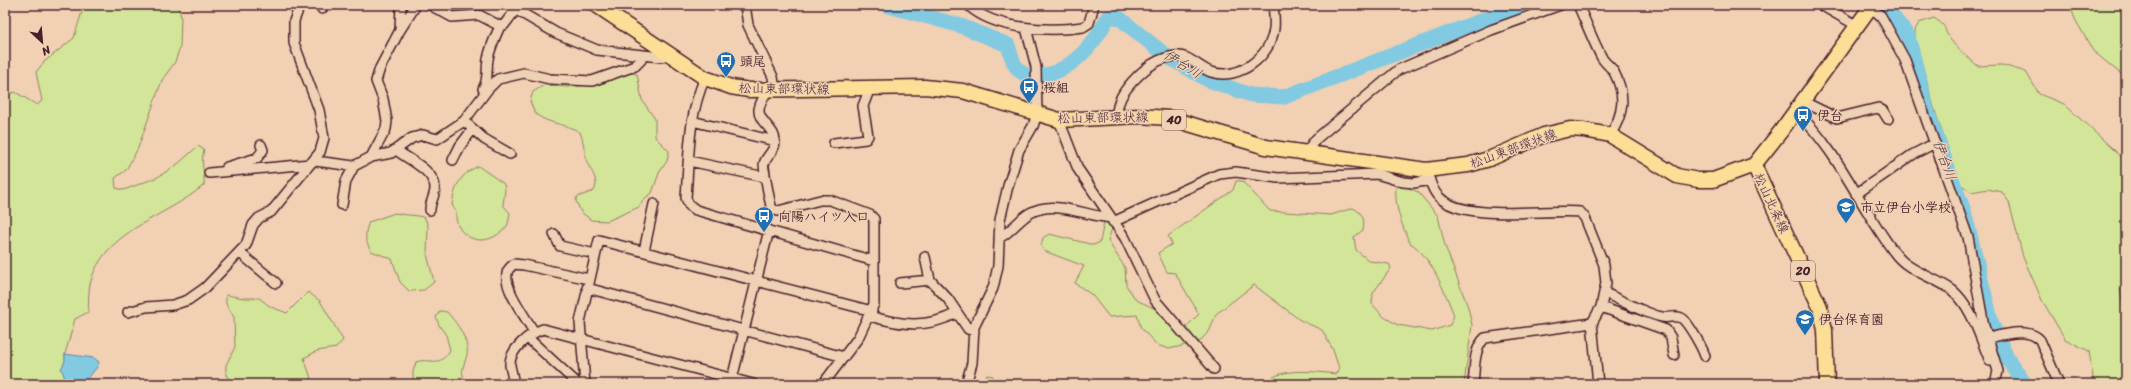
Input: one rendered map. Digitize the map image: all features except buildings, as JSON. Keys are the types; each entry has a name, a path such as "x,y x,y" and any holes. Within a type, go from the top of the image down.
{"main road":[{"name":"松山東部環状線","path":"596,5 705,78 732,87 749,90 925,87 962,91 1059,120 1153,116 1169,118 1266,146 1428,175 1448,168 1482,161 1557,131 1584,130 1610,135 1677,176 1698,180 1713,180 1754,165"},
{"name":"松山北条線","path":"1826,383 1825,330 1820,307 1754,165 1799,106 1871,6"}],"street":[{"path":"128,312 146,307 173,305 188,300 204,288 240,253 249,241 252,225 271,212 312,162 323,145 324,130 311,86 294,43 294,21 300,5"},
{"path":"400,30 402,5"},
{"path":"371,157 386,129 387,121 383,99 376,81 380,68 400,30 416,5"},
{"path":"430,5 452,16 479,15 500,26"},
{"path":"745,5 748,25 773,77 771,90 759,108 759,114 773,131 775,141 773,149 764,165 765,177 769,186 769,201 772,209 778,211 820,200 830,200 870,215 874,219 874,304 858,338 823,384"},
{"path":"968,5 987,17 1026,28 1083,27 1089,23 1094,5"},
{"path":"1118,117 1116,110 1126,88 1150,64 1176,56 1186,58 1212,72 1225,74 1250,67 1261,57 1274,31 1273,5"},
{"path":"1306,152 1316,139 1398,70 1491,30 1560,5"},
{"path":"1578,5 1603,59 1613,71 1618,84 1622,101 1622,113 1610,135"},
{"path":"1821,5 1856,25"},
{"path":"480,98 480,94 487,83 490,50 500,26 504,25 517,6 544,26 575,42 597,50 661,57 671,54"},
{"path":"1871,6 1881,16 1905,60 1968,237 1998,370 1995,384"},
{"path":"966,384 972,363 974,331 993,288 998,266 1000,220 1014,161 1033,126 1036,114 1036,68 1026,28"},
{"path":"262,145 263,150 257,158 213,172 312,162 354,166 371,157 396,150 423,135 437,139 464,121 493,82 505,76 524,74 550,79 592,81 608,77 635,66 644,56"},
{"path":"705,78 697,94 692,121 686,198 692,208 874,261"},
{"path":"834,143 866,139 868,136 864,106 870,88"},
{"path":"1799,106 1837,118 1871,108 1878,108 1883,111 1888,119"},
{"path":"1799,106 1807,121 1824,143 1894,253 1901,261 1951,289 1960,298 1994,370 1995,384"},
{"path":"1059,120 1078,169 1125,238 1155,300 1214,369"},
{"path":"464,121 484,139 510,154"},
{"path":"692,121 775,141"},
{"path":"453,160 460,146 473,129"},
{"path":"1856,194 1912,155 1935,143"},
{"path":"396,150 427,172 434,181 434,194 430,203 430,210"},
{"path":"689,160 765,177"},
{"path":"342,205 346,181 354,166"},
{"path":"999,238 1030,213 1043,208 1056,207 1112,220 1218,174 1228,172 1278,178 1377,174 1403,182 1414,183 1428,175 1438,197 1448,204 1463,210 1580,212 1585,218 1604,265 1605,293 1592,324 1598,384"},
{"path":"644,251 654,204"},
{"path":"729,381 769,230"},
{"path":"554,234 560,246 595,254"},
{"path":"585,384 580,340 580,322 599,240 756,281 901,324 933,322 957,313"},
{"path":"240,253 276,283"},
{"path":"925,257 930,280 968,329 974,331"},
{"path":"578,384 531,335 509,289 506,275 508,269 514,264 524,265 588,283 743,330 844,357"},
{"path":"900,283 930,280"},
{"path":"1605,293 1662,317 1677,316 1682,318 1695,339 1700,342 1705,356"},
{"path":"1600,307 1666,330 1671,338 1674,355"},
{"path":"1473,384 1479,343 1485,338 1592,324"},
{"path":"514,384 510,364 512,354 531,335 543,329 729,381 752,384"},
{"path":"1991,337 2028,333 2037,336 2060,384"}],"green space":[{"path":"84,5 178,5 181,17 180,47 175,62 162,80 138,148 126,170 115,178 116,188 124,190 158,177 179,163 198,146 204,150 202,159 204,185 172,207 138,226 122,237 108,250 97,265 90,284 88,312 75,319 65,354 65,361 62,369 65,384 5,384 5,95 15,92 37,105 42,101 36,72 44,62 74,38"},
{"path":"2070,5 2126,5 2126,78 2093,51 2075,19"},
{"path":"1934,18 1944,26 1950,39 1956,47 1978,66 2002,65 2026,72 2039,94 2064,104 2126,161 2126,288 2120,289 2123,307 2126,310 2126,384 2094,384 2089,351 2065,339 2042,300 2023,257 2009,202 2002,192 1988,189 1971,192 1960,184 1935,111 1915,38 1915,30 1919,23"},
{"path":"631,73 637,74 642,100 655,119 655,137 669,151 667,161 659,173 652,193 644,199 639,207 607,221 591,220 581,212 576,201 577,197 594,191 596,186 596,181 586,159 580,132 537,115 534,112 530,101 533,92 544,85 567,87 600,84"},
{"path":"478,166 504,184 505,190 503,205 510,213 506,228 494,237 486,240 478,240 464,234 457,221 456,212 452,205 459,181 472,169"},
{"path":"1236,181 1242,181 1270,211 1331,215 1353,208 1356,210 1361,214 1364,223 1363,230 1354,237 1356,250 1369,261 1389,264 1391,268 1373,293 1372,304 1384,317 1398,325 1432,331 1450,325 1454,315 1442,286 1431,265 1418,249 1410,243 1399,215 1396,201 1396,186 1404,186 1418,192 1438,216 1445,246 1468,307 1472,325 1464,384 1266,384 1271,378 1288,372 1336,374 1339,368 1333,350 1322,330 1300,320 1254,285 1216,314 1210,330 1200,341 1169,349 1157,345 1141,328 1137,315 1109,317 1092,295 1075,283 1084,266 1044,251 1041,245 1043,238 1049,234 1094,245 1100,242 1104,222 1109,221 1112,228 1108,241 1125,268 1126,285 1136,300 1165,313 1186,327 1199,314 1175,273 1167,272 1158,253 1172,244 1168,236 1233,190"},
{"path":"395,213 425,218 428,226 427,254 434,282 424,290 409,291 400,282 392,259 371,251 367,244 366,230 369,222"},
{"path":"308,292 320,301 343,340 336,348 317,351 304,358 313,384 241,384 226,376 226,365 235,347 234,317 226,304 226,295 244,298 259,298 271,307 287,313"},
{"path":"440,311 447,312 462,333 466,342 467,352 463,375 469,384 413,384 413,372 416,362 439,361 446,356 450,350 446,335 439,325 436,317"},
{"path":"987,375 993,376 997,384 976,384"}],"water":[{"path":"65,354 94,358 99,362 83,384 65,384 64,375 61,369 65,361"}],"waterway":[{"name":"伊台川","path":"886,5 961,26 1008,45 1015,66 1023,74 1033,76 1048,74 1070,64 1088,47 1103,27 1108,17 1118,17 1168,57 1208,80 1251,95 1284,97 1521,5"},
{"name":"伊台川","path":"1884,5 1908,36 1928,114 1964,211 1992,324 2007,358 2025,384"}],"place":[{"name":"頭尾","path":"726,78"},
{"name":"桜組","path":"1029,104"},
{"name":"伊台","path":"1803,132"},
{"name":"市立伊台小学校","path":"1846,224"},
{"name":"向陽ハイツ入口","path":"764,233"},
{"name":"伊台保育園","path":"1805,336"}]}
